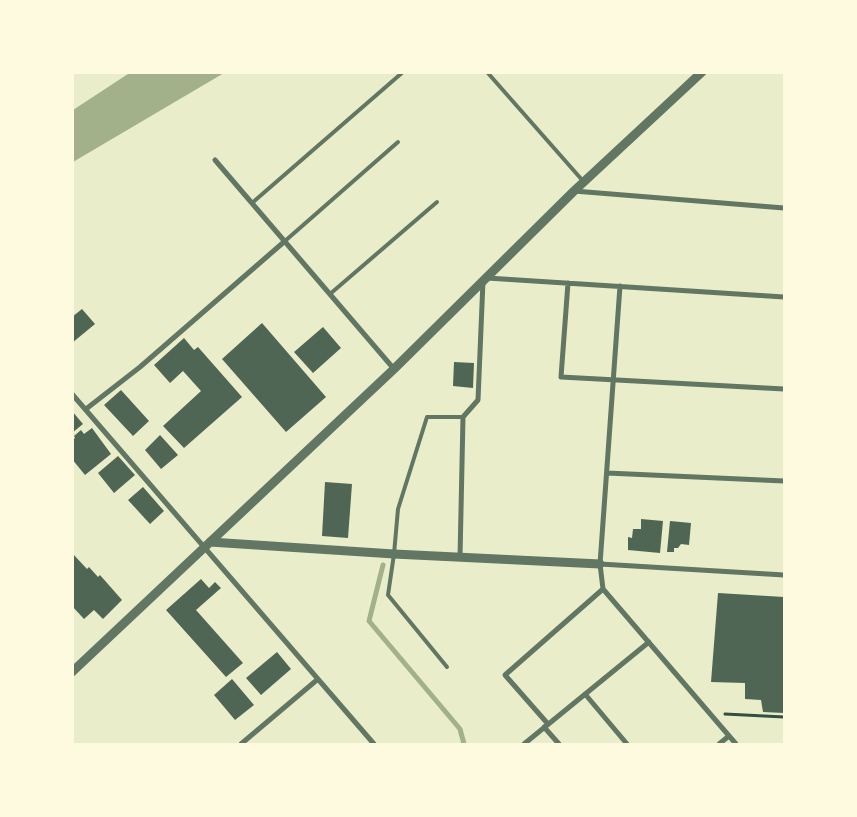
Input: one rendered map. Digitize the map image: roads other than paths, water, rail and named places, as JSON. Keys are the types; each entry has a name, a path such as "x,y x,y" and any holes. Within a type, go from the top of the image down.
{"street":[{"path":"72,672 394,368 574,191 702,72"},
{"path":"215,160 394,368"},
{"path":"574,191 784,208"},
{"path":"86,409 140,367 284,241"},
{"path":"485,279 784,297"},
{"path":"460,557 462,417 478,400 485,279"},
{"path":"568,283 561,377 784,389"},
{"path":"620,286 600,564 603,589 736,744"},
{"path":"72,394 208,545 374,744"},
{"path":"607,473 784,481"},
{"path":"208,545 784,575"},
{"path":"559,744 505,675 603,589"},
{"path":"524,744 649,642"},
{"path":"241,744 318,679"},
{"path":"585,694 627,744"},
{"path":"719,744 729,736"}],"lane":[{"path":"252,203 403,72"},
{"path":"487,73 584,182"},
{"path":"284,241 398,142"},
{"path":"330,294 437,202"},
{"path":"447,666 388,596 398,509 427,417 462,417"}],"waterway":[{"path":"383,565 369,621 460,729 464,744"}]}
